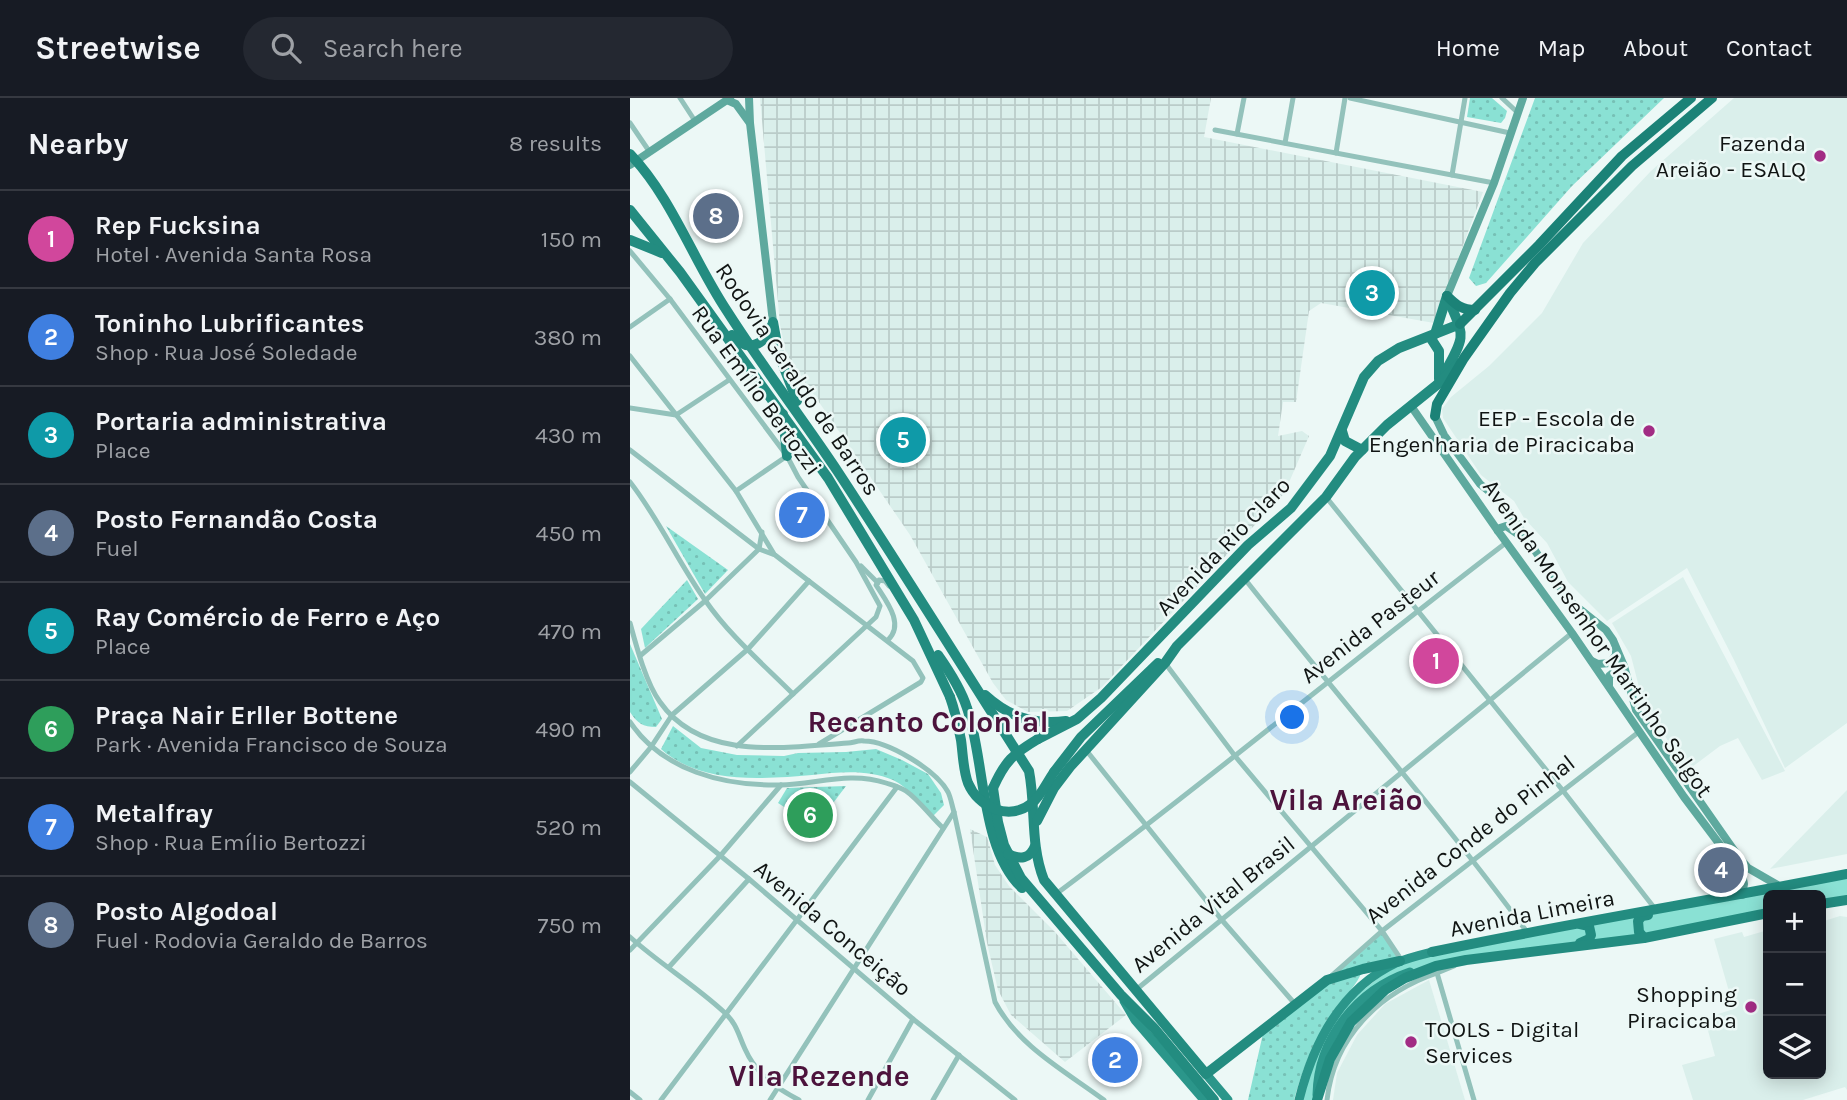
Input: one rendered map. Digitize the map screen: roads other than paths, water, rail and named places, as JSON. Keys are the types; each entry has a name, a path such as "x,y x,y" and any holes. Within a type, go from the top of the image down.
{"highway":[{"path":"1460,324 1622,156 1691,98"},
{"path":"1435,416 1437,404 1464,358 1535,263 1632,166 1712,98"},
{"name":"Rodovia Geraldo de Barros","path":"632,160 675,218 727,313 838,473 972,682"},
{"name":"Rodovia Geraldo de Barros","path":"630,210 680,272 828,478 914,620"},
{"path":"630,240 664,254"},
{"path":"680,272 744,346 764,341 773,321"},
{"path":"1447,296 1465,310 1475,310"},
{"path":"1438,384 1459,346 1460,324 1447,296"},
{"path":"1435,416 1440,359 1432,336 1447,296"},
{"path":"773,321 779,355 791,392 838,473"},
{"name":"Avenida Rio Claro","path":"1008,854 998,822 993,788 1001,769 1012,755 1077,719 1116,683 1248,545 1290,508 1330,456 1364,377 1378,361 1399,348 1460,324"},
{"name":"Avenida Rio Claro","path":"1035,825 1054,788 1177,646 1325,497 1362,450 1464,358"},
{"path":"783,414 787,456"},
{"path":"1342,430 1345,441 1362,450"},
{"path":"914,620 950,697 969,785 978,800 1003,812 1026,807 1038,797 1054,772 1097,721 1177,646"},
{"path":"914,620 959,688 968,709 992,827 1007,870 1049,913"},
{"path":"972,682 992,702 1013,716 1033,722 1050,723 1077,719"},
{"path":"972,682 1029,771 1034,797 1035,845 1044,880 1206,1074"},
{"path":"1008,854 1025,858 1032,853 1035,845"},
{"path":"1008,854 1021,878 1049,913 1121,995 1154,1028 1214,1100"},
{"name":"Avenida Limeira","path":"1432,952 1527,932 1847,874"},
{"path":"1758,892 1763,893"},
{"path":"1826,901 1846,900"},
{"path":"1644,938 1638,930 1638,921 1642,916 1686,905"},
{"name":"Avenida Limeira","path":"1317,1100 1330,1059 1358,1013 1385,990 1405,978 1466,960 1644,938 1763,914"},
{"path":"1555,950 1589,939 1589,926 1578,923"},
{"name":"Avenida Conde do Pinhal","path":"1206,1074 1327,980 1401,961"}],"main road":[{"path":"749,98 773,321"},
{"path":"1447,296 1494,183 1523,98"},
{"path":"632,160 728,99 736,104 750,123"},
{"name":"Avenida Monsenhor Martinho Salgot","path":"1411,406 1684,797 1758,892"},
{"name":"Avenida Monsenhor Martinho Salgot","path":"1435,416 1437,424 1457,453 1480,484 1502,502 1571,602 1606,631 1624,666 1636,710 1748,868 1781,887"},
{"path":"1498,531 1506,526 1527,541"},
{"path":"1589,660 1607,664 1616,656 1616,648"},
{"path":"1609,686 1609,677 1614,672 1619,673 1630,692"},
{"path":"1684,797 1693,791"},
{"path":"1742,874 1742,895"},
{"name":"Avenida Limeira","path":"1299,1100 1316,1046 1335,1016 1371,979 1401,961 1432,952"},
{"name":"Avenida Limeira","path":"1317,1100 1318,1073 1324,1051 1348,1013 1388,981 1409,972 1436,970"},
{"path":"1121,995 1136,1020 1204,1100"},
{"path":"1206,1074 1228,1100"}],"street":[{"path":"680,98 695,121"},
{"path":"1237,134 1244,98"},
{"path":"1285,143 1293,98"},
{"path":"1336,153 1348,98 1510,133"},
{"path":"1452,175 1465,98"},
{"path":"1502,98 1517,112"},
{"path":"630,124 649,151"},
{"path":"1214,130 1494,183"},
{"name":"Rua Emílio Bertozzi","path":"630,251 670,299 787,456 798,477 856,562 880,606 879,612"},
{"path":"630,327 670,299"},
{"path":"630,356 736,491 775,555"},
{"path":"630,408 676,415 729,380"},
{"path":"630,450 759,549 775,555 888,640 913,661 921,673 921,682 816,745"},
{"path":"736,491 787,456"},
{"path":"630,482 646,503 705,601 793,694"},
{"path":"1325,497 1656,910"},
{"path":"640,655 705,601 759,549 762,532"},
{"name":"Avenida Pasteur","path":"1056,894 1147,827 1507,542"},
{"path":"856,562 877,583 892,613 896,626 894,635 888,640"},
{"path":"1244,578 1327,682 1404,772 1527,932"},
{"path":"877,583 879,580 885,581 903,601"},
{"path":"630,772 672,715 748,649 809,581"},
{"path":"737,746 879,612 892,613"},
{"path":"630,623 659,702 687,727 704,737 737,746 783,748 864,740 902,754 922,765 939,781 948,792 954,812 995,1002 1003,1016 1030,1046 1104,1100"},
{"name":"Avenida Vital Brasil","path":"1136,989 1572,633"},
{"path":"1165,663 1235,756 1382,931 1401,961"},
{"path":"630,722 651,747 683,768 698,774 780,785 864,777 905,790 943,828"},
{"name":"Avenida Conde do Pinhal","path":"1327,980 1382,931 1640,731"},
{"path":"1086,750 1221,919 1295,1004"},
{"name":"Avenida Conceição","path":"630,782 721,855 913,1019 1015,1100"},
{"path":"630,950 721,855 780,785"},
{"path":"661,1100 897,788"},
{"path":"770,1100 954,812"},
{"path":"669,967 749,879"},
{"path":"630,937 725,1013 740,1032 751,1060 777,1089 799,1100"},
{"path":"1327,1100 1338,1058 1347,1040 1365,1016 1392,993 1436,970 1474,1100"},
{"path":"868,1100 913,1019"},
{"path":"933,1100 959,1055"},
{"path":"630,1091 640,1100"}],"place":[{"name":"Fazenda Areião - ESALQ","path":"1820,156"},
{"name":"Posto Algodoal","path":"716,216"},
{"name":"Portaria administrativa","path":"1372,293"},
{"name":"EEP - Escola de Engenharia de Piracicaba","path":"1649,431"},
{"name":"Ray Comércio de Ferro e Aço","path":"903,440"},
{"name":"Metalfray","path":"802,515"},
{"name":"Rep Fucksina","path":"1436,661"},
{"name":"Praça Nair Erller Bottene","path":"810,815"},
{"name":"Posto Fernandão Costa","path":"1721,870"},
{"name":"Shopping Piracicaba","path":"1751,1007"},
{"name":"TOOLS - Digital Services","path":"1411,1042"},
{"name":"Toninho Lubrificantes","path":"1115,1060"}],"district":[{"name":"Recanto Colonial","path":"928,722"},
{"name":"Vila Areião","path":"1346,800"},
{"name":"Vila Rezende","path":"819,1076"}]}
